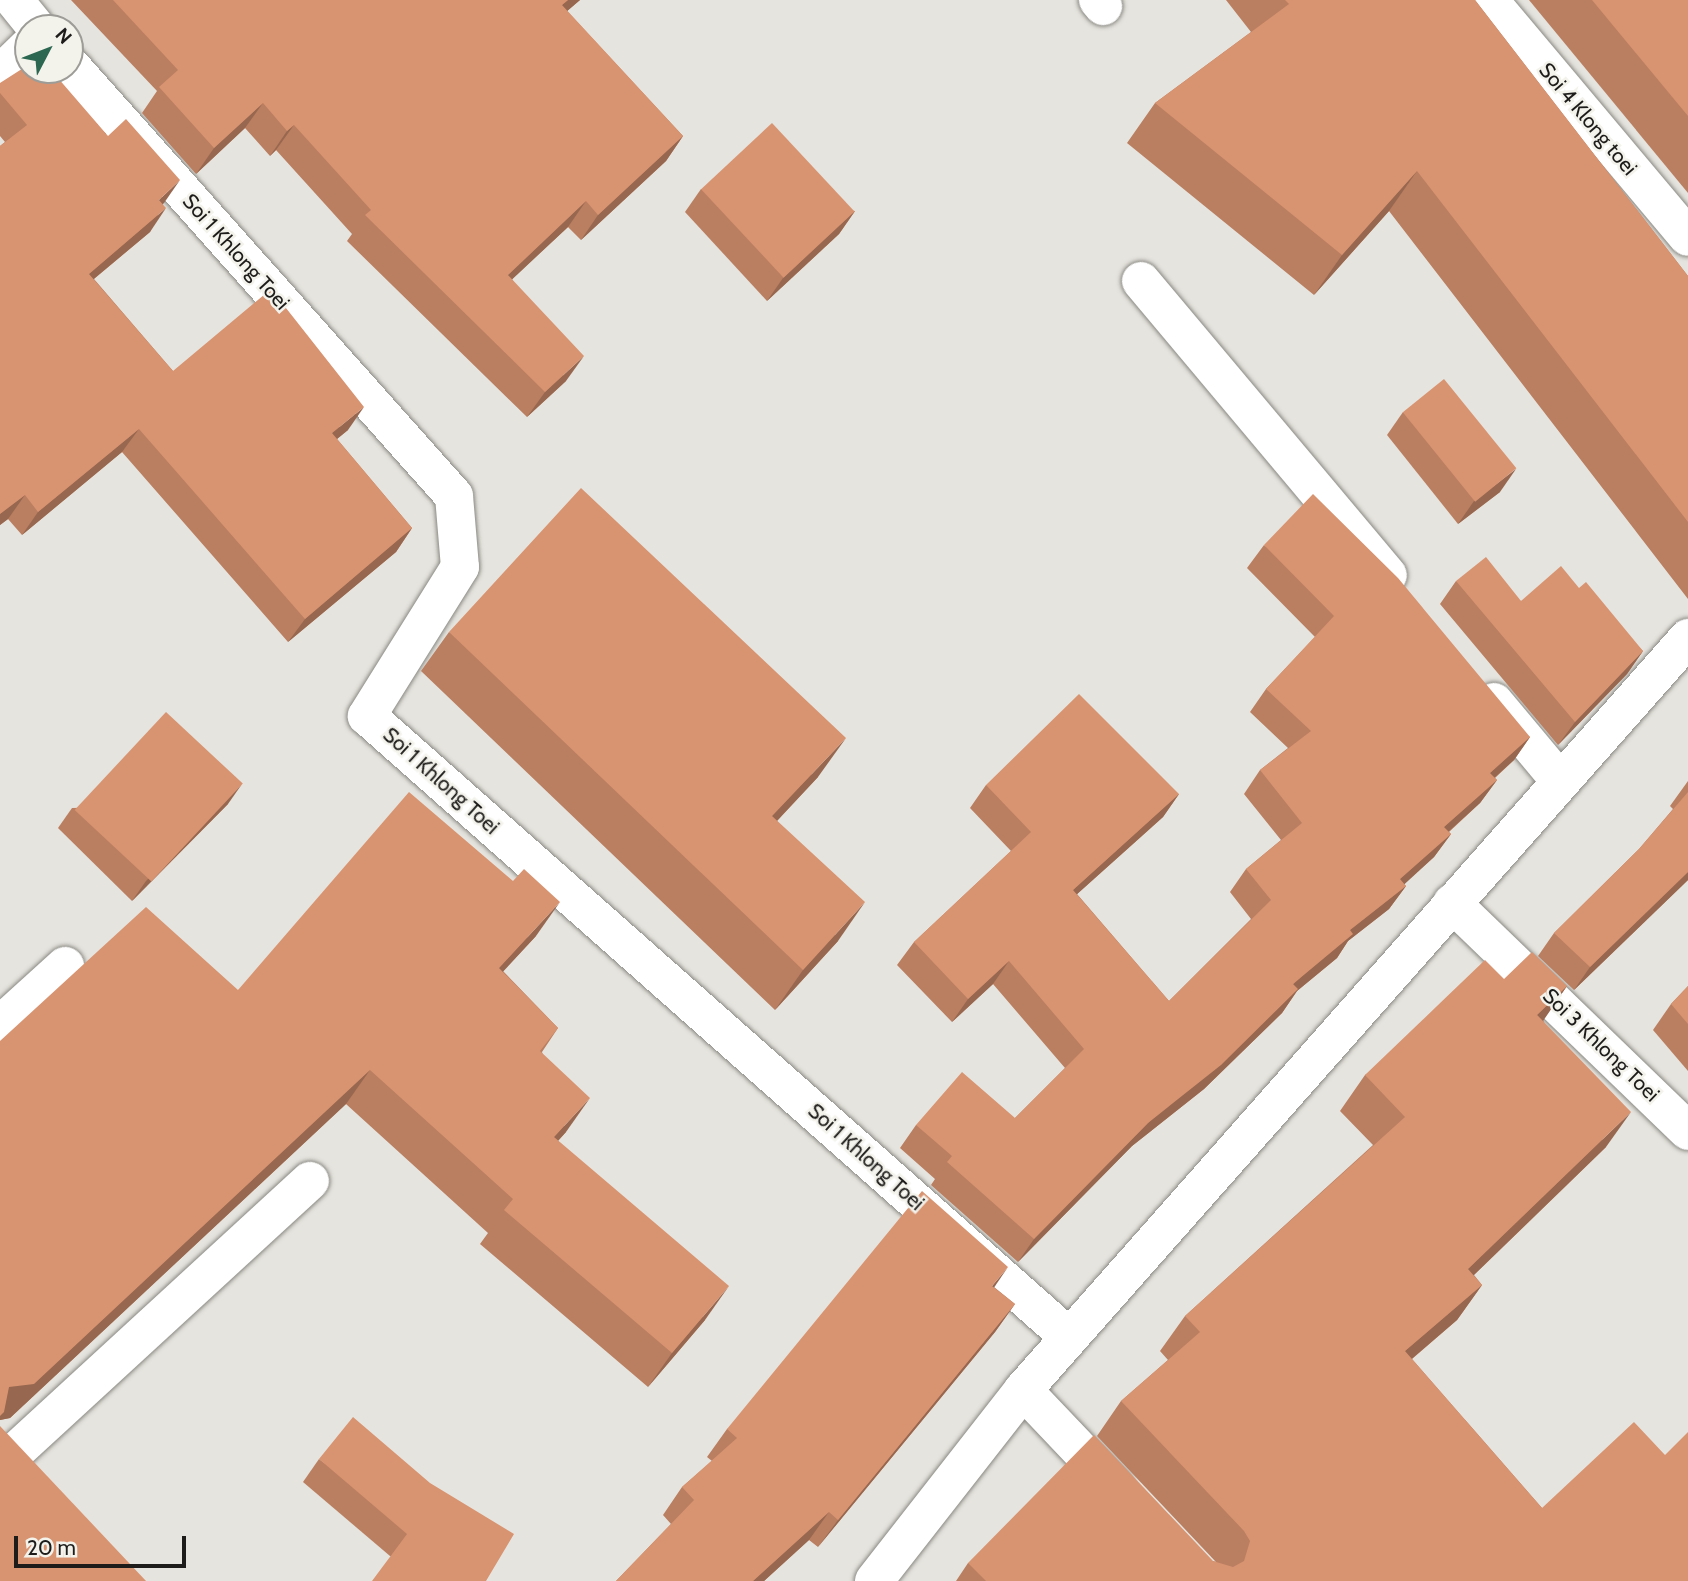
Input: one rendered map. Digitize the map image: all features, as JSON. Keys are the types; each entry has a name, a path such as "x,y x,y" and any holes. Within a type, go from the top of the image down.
{"street":[{"path":"14,0 26,14"},
{"name":"Soi 4 Klong toei","path":"1489,0 1688,237"},
{"path":"0,74 14,60"},
{"name":"Soi 1 Khlong Toei","path":"84,81 453,496 460,567 367,716 1069,1337"},
{"path":"1141,281 1411,603"},
{"path":"874,1581 1023,1390 1688,638"},
{"path":"1473,676 1560,781"},
{"name":"Soi 3 Khlong Toei","path":"1452,903 1682,1111"},
{"path":"0,1025 65,966"},
{"path":"42,1482 7,1445 310,1181"},
{"path":"1023,1390 1137,1511"}],"building":[{"path":"113,0 568,0 562,5 683,136 598,215 586,201 508,275 584,356 545,392 365,215 371,210 294,125 287,131 263,103 214,148 159,87 178,70"},
{"path":"1285,0 1475,0 1688,276 1688,522 1417,171 1342,255 1155,103 1289,4"},
{"path":"1592,0 1688,0 1688,116"},
{"path":"14,74 14,84 63,84 108,136 126,119 180,180 159,200 166,208 89,274 173,371 271,289 364,407 332,433 412,528 305,619 139,429 38,512 25,495 0,514 0,146 27,125 0,93 0,83"},
{"path":"772,123 855,211 784,278 701,189"},
{"path":"1444,379 1516,468 1475,502 1403,412"},
{"path":"581,488 846,738 772,816 865,902 803,970 449,632"},
{"path":"1313,494 1398,578 1530,737 1490,773 1497,780 1444,827 1451,834 1400,879 1406,886 1350,930 1353,934 1293,984 1298,989 1221,1065 1148,1123 1034,1239 947,1162 952,1156 916,1125 962,1072 1015,1118 1084,1049 1009,961 968,999 914,942 1031,832 986,785 1079,694 1179,794 1073,890 1169,1001 1271,900 1246,869 1302,823 1260,770 1311,731 1266,689 1334,616 1264,545"},
{"path":"1486,557 1521,601 1561,566 1579,588 1586,582 1643,651 1575,722 1456,581"},
{"path":"166,712 243,784 151,882 75,810"},
{"path":"409,792 513,881 524,869 560,902 499,968 558,1028 540,1051 590,1098 554,1137 729,1286 672,1353 504,1210 513,1199 370,1070 34,1384 9,1387 4,1412 0,1416 0,1041 146,907 238,990"},
{"path":"1688,792 1688,872 1590,967 1554,933 1639,849"},
{"path":"1532,952 1567,986 1537,1015 1631,1112 1468,1269 1482,1285 1405,1351 1542,1508 1634,1422 1665,1455 1688,1432 1688,1581 986,1581 968,1563 1094,1435 1213,1561 1233,1567 1244,1561 1250,1541 1244,1531 1121,1401 1200,1332 1185,1316 1405,1117 1365,1075 1485,960 1504,979"},
{"path":"1688,986 1688,1024 1671,1004"},
{"path":"922,1191 1008,1267 992,1286 1015,1304 838,1520 829,1512 753,1581 616,1581 694,1500 682,1487 737,1438 727,1429"},
{"path":"353,1417 430,1483 514,1534 486,1581 372,1581 407,1534 319,1459"},
{"path":"0,1426 146,1581 0,1581"}]}
